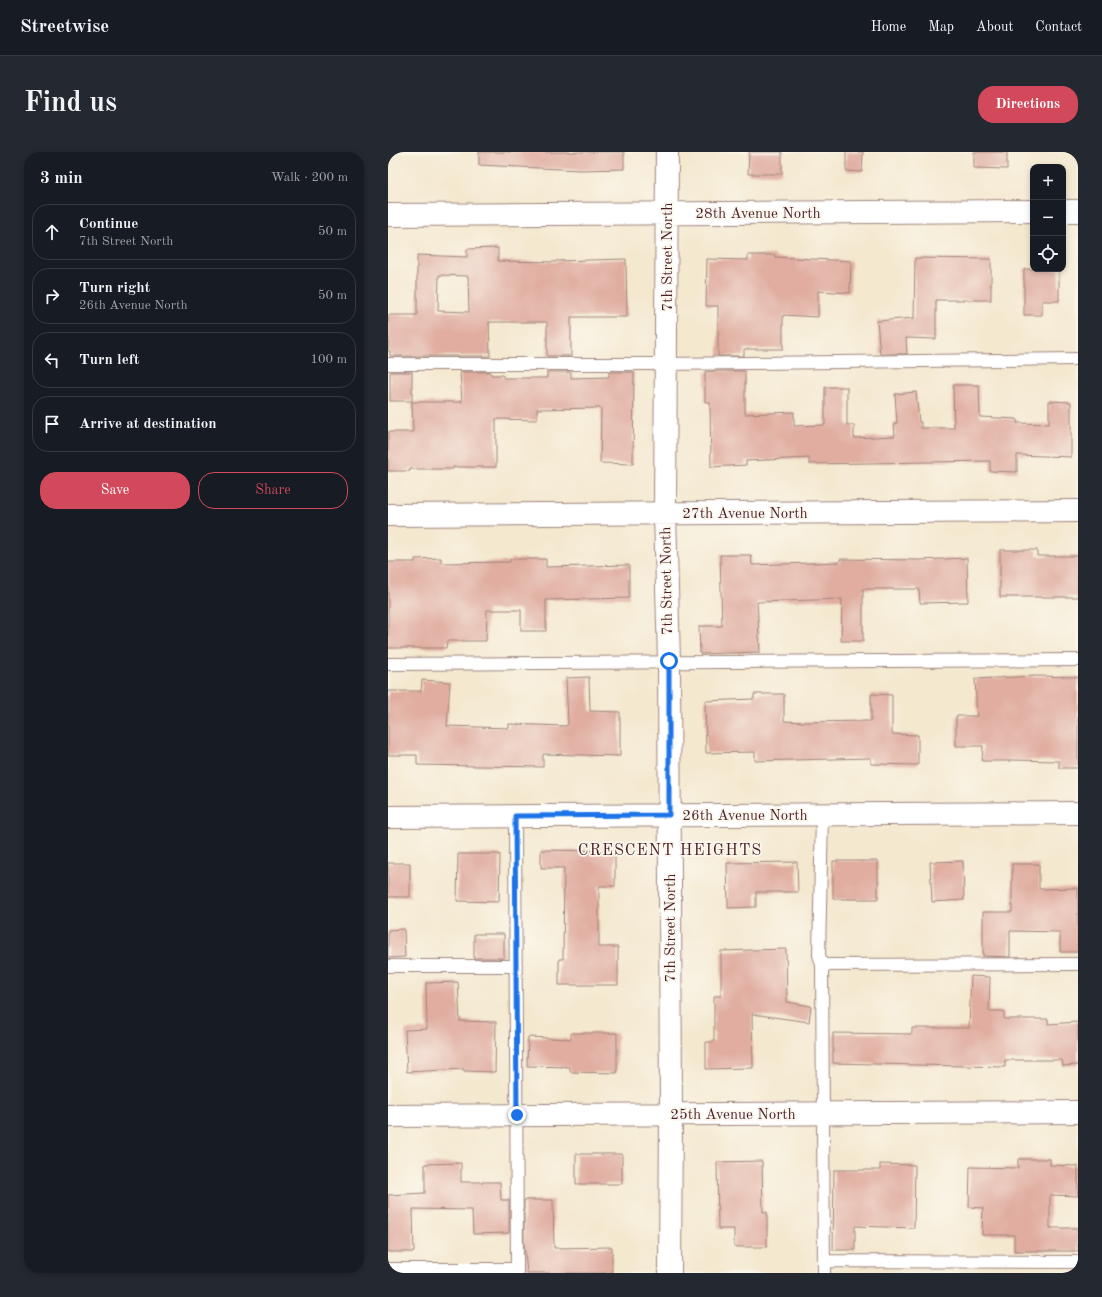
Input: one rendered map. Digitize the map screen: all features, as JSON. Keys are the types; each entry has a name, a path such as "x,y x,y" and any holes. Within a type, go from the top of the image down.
{"street":[{"name":"7th Street North","path":"667,152 665,513 669,661 672,1114 670,1273"},
{"name":"28th Avenue North","path":"388,214 1030,211"},
{"path":"1066,211 1078,211"},
{"name":"27th Avenue North","path":"388,515 1078,511"},
{"name":"26th Avenue North","path":"388,817 1078,813"},
{"name":"25th Avenue North","path":"388,1116 1078,1112"}],"lane":[{"path":"388,364 666,364 1078,359"},
{"path":"388,664 669,661 1078,660"},
{"path":"822,814 819,955 822,965 824,1273"},
{"path":"388,1270 517,1271 515,816"},
{"path":"822,965 1078,964"},
{"path":"388,966 516,966"},
{"path":"824,1261 1078,1262"}],"building":[{"path":"479,152 624,152 624,169 580,170 479,165"},
{"path":"749,152 782,152 782,174 748,174"},
{"path":"846,152 863,152 862,172 846,171"},
{"path":"974,152 1007,152 1007,169 974,168"},
{"path":"498,248 498,261 556,262 626,259 627,317 571,317 571,356 547,356 547,322 489,322 490,356 390,356 390,351 388,351 388,315 417,315 417,255 467,257 467,249","holes":["439,275 468,276 469,312 438,311"]},
{"path":"748,255 775,255 775,257 851,261 850,293 818,291 818,317 783,315 783,349 744,349 744,356 718,356 718,306 706,306 707,259 748,260"},
{"path":"915,258 991,259 991,300 936,300 936,339 906,338 907,354 880,354 877,321 914,318"},
{"path":"1024,269 1030,269 1030,272 1059,272 1059,301 1042,301 1042,315 1024,315"},
{"path":"745,371 745,414 794,412 794,426 825,425 825,387 847,387 847,425 854,425 854,438 895,436 894,423 897,423 895,394 916,392 921,428 954,428 953,385 979,385 980,417 1017,419 1017,423 1049,424 1049,401 1071,402 1071,457 1017,455 1017,472 990,471 990,461 809,464 809,458 746,461 746,465 711,467 710,402 705,402 705,372"},
{"path":"390,372 412,372 412,401 390,401"},
{"path":"460,372 491,372 491,375 503,375 503,378 547,378 547,372 571,372 571,378 609,377 609,372 634,372 633,464 600,463 601,408 537,409 537,420 496,419 496,467 453,467 453,469 410,469 410,471 388,471 388,432 413,432 412,402 462,402"},
{"path":"1000,550 1037,550 1037,556 1078,556 1078,597 1000,597"},
{"path":"720,555 751,555 752,565 840,562 840,559 919,560 967,558 968,602 920,603 919,589 863,589 863,641 841,641 842,599 757,602 760,652 700,654 699,626 722,626"},
{"path":"441,558 441,563 510,562 510,559 546,559 546,567 629,565 629,598 546,600 546,631 521,631 521,610 487,610 486,641 447,641 446,648 388,648 388,562 415,562 415,559"},
{"path":"1035,676 1078,677 1078,768 1059,768 1059,761 982,761 983,746 956,746 956,716 977,716 975,679"},
{"path":"589,677 590,711 620,712 620,756 543,754 543,767 417,765 417,755 388,755 388,691 421,691 422,680 450,682 447,726 509,728 509,724 566,726 568,724 566,678"},
{"path":"754,694 784,694 784,721 804,722 871,721 871,694 892,695 892,734 918,735 918,765 871,764 871,758 755,761 755,752 706,753 705,701 754,699"},
{"path":"541,850 615,851 615,886 599,886 599,947 618,947 618,985 559,985 559,959 563,959 564,868 541,868"},
{"path":"458,854 500,854 499,902 457,901"},
{"path":"833,861 878,861 878,899 833,899"},
{"path":"963,861 964,900 932,902 930,862"},
{"path":"797,862 798,892 756,892 756,907 728,908 727,863"},
{"path":"388,863 410,863 410,897 388,897"},
{"path":"1012,864 1039,864 1039,889 1078,888 1078,952 1060,952 1060,932 1010,931 1010,957 983,956 983,912 1012,912"},
{"path":"404,929 405,957 388,958 388,930"},
{"path":"474,934 504,934 504,958 474,958"},
{"path":"786,949 787,1002 811,1006 809,1022 752,1014 753,1068 706,1069 706,1042 714,1042 714,996 721,996 721,951"},
{"path":"971,976 990,977 989,1011 1004,1011 1004,1019 1048,1019 1048,1024 1078,1022 1078,1065 1063,1066 1062,1060 1005,1060 1005,1067 833,1063 833,1033 912,1034 912,1028 969,1028"},
{"path":"458,982 460,1021 496,1022 495,1072 464,1071 464,1069 407,1072 405,1030 427,1029 426,983"},
{"path":"571,1033 617,1033 617,1073 570,1072 570,1067 527,1066 528,1037 571,1039"},
{"path":"576,1154 622,1154 622,1184 576,1184"},
{"path":"1018,1159 1050,1159 1050,1165 1078,1166 1078,1196 1050,1195 1050,1228 1078,1228 1078,1251 1014,1251 1014,1235 982,1235 983,1208 969,1207 970,1167 1018,1168"},
{"path":"762,1161 763,1212 767,1212 767,1247 734,1247 734,1229 718,1229 717,1162"},
{"path":"461,1163 461,1182 500,1182 501,1200 509,1200 509,1233 473,1234 472,1210 413,1209 414,1252 388,1252 388,1195 425,1193 425,1164"},
{"path":"880,1164 915,1165 914,1228 855,1226 855,1250 833,1250 834,1170 880,1170"},
{"path":"524,1200 553,1200 554,1248 612,1247 612,1273 527,1273 524,1243"}],"district":[{"name":"CRESCENT HEIGHTS","path":"670,849"}],"route":[{"path":"517,1115 515,816 669,815 669,661"}]}
